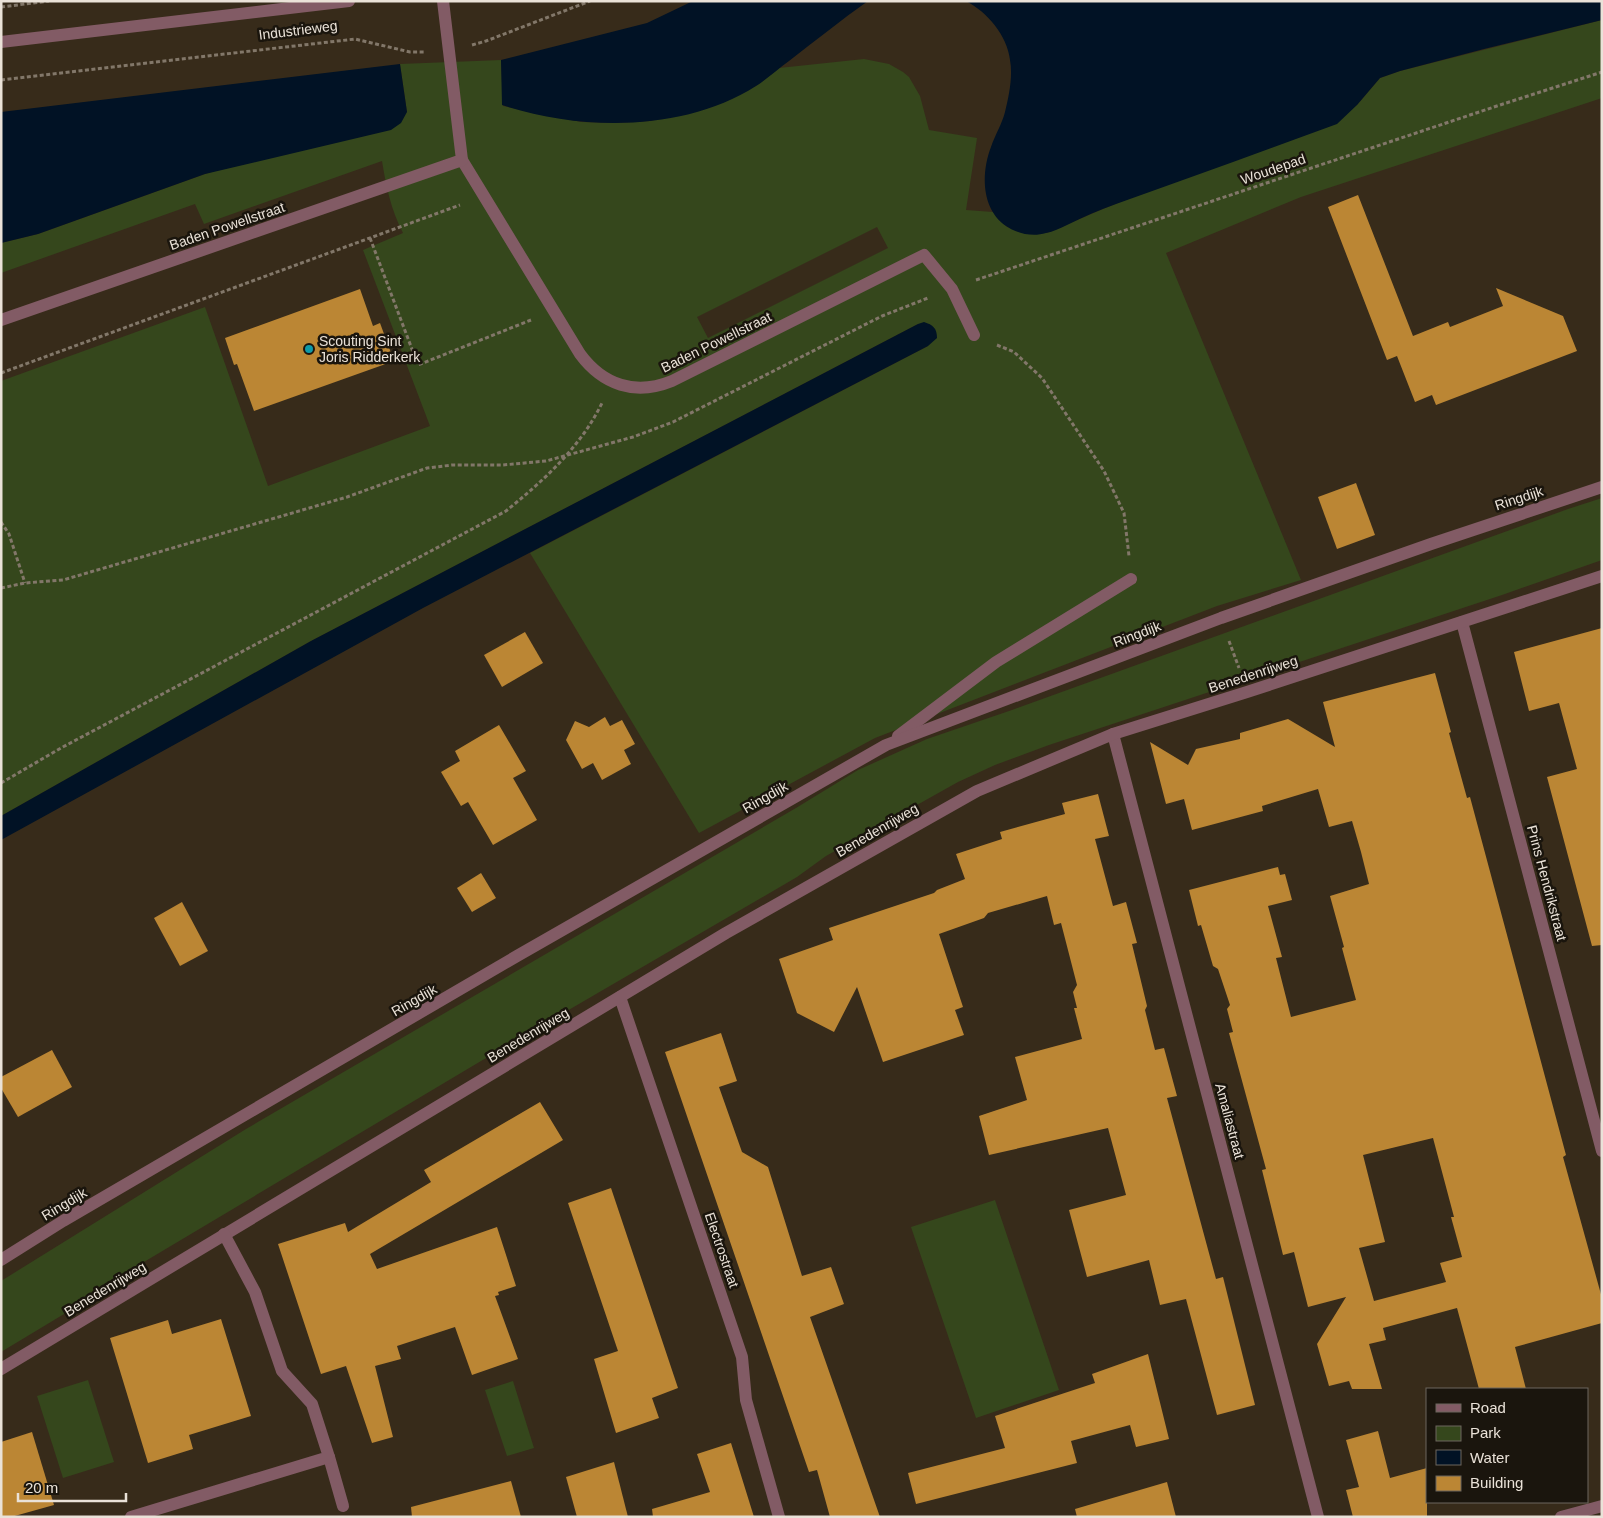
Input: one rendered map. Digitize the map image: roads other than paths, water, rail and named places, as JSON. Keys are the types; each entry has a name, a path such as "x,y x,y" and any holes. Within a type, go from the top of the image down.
{"street":[{"name":"Industrieweg","path":"1,42 349,1"},
{"name":"Baden Powellstraat","path":"443,1 462,160 553,311 589,366 601,376 615,384 647,388 659,386 924,255 952,288 974,335"},
{"name":"Baden Powellstraat","path":"1,320 462,160"},
{"name":"Ringdijk","path":"1,1260 63,1221 517,956 886,745 1221,618 1430,544 1602,487"},
{"name":"Benedenrijweg","path":"1,1369 726,933 977,791 1113,734 1248,692 1602,576"},
{"path":"886,745 996,662 1132,579"},
{"name":"Prins Hendrikstraat","path":"1462,622 1602,1151"},
{"name":"Amaliastraat","path":"1113,734 1318,1517"},
{"name":"Electrostraat","path":"620,997 742,1357 746,1400 779,1517"},
{"path":"224,1234 255,1292 282,1371 312,1404 343,1506"},
{"path":"130,1517 329,1457"},
{"path":"1560,1517 1602,1506"}],"water":[{"path":"693,1 868,1 756,86 728,101 697,112 665,119 598,123 533,114 502,105 501,60 647,23"},
{"path":"966,1 1602,1 1602,20 1484,49 1380,78 1357,105 1337,124 1110,206 1054,231 1031,235 1011,229 998,219 992,210 985,190 988,157 1008,99 1011,66 1005,42 995,25 981,11"},
{"path":"400,64 407,112 401,123 391,130 205,174 38,234 1,243 1,112"},
{"path":"924,322 934,327 937,335 937,338 928,346 423,608 1,840 1,816 311,641"}],"place":[{"name":"Scouting Sint Joris Ridderkerk","path":"309,349"}]}
